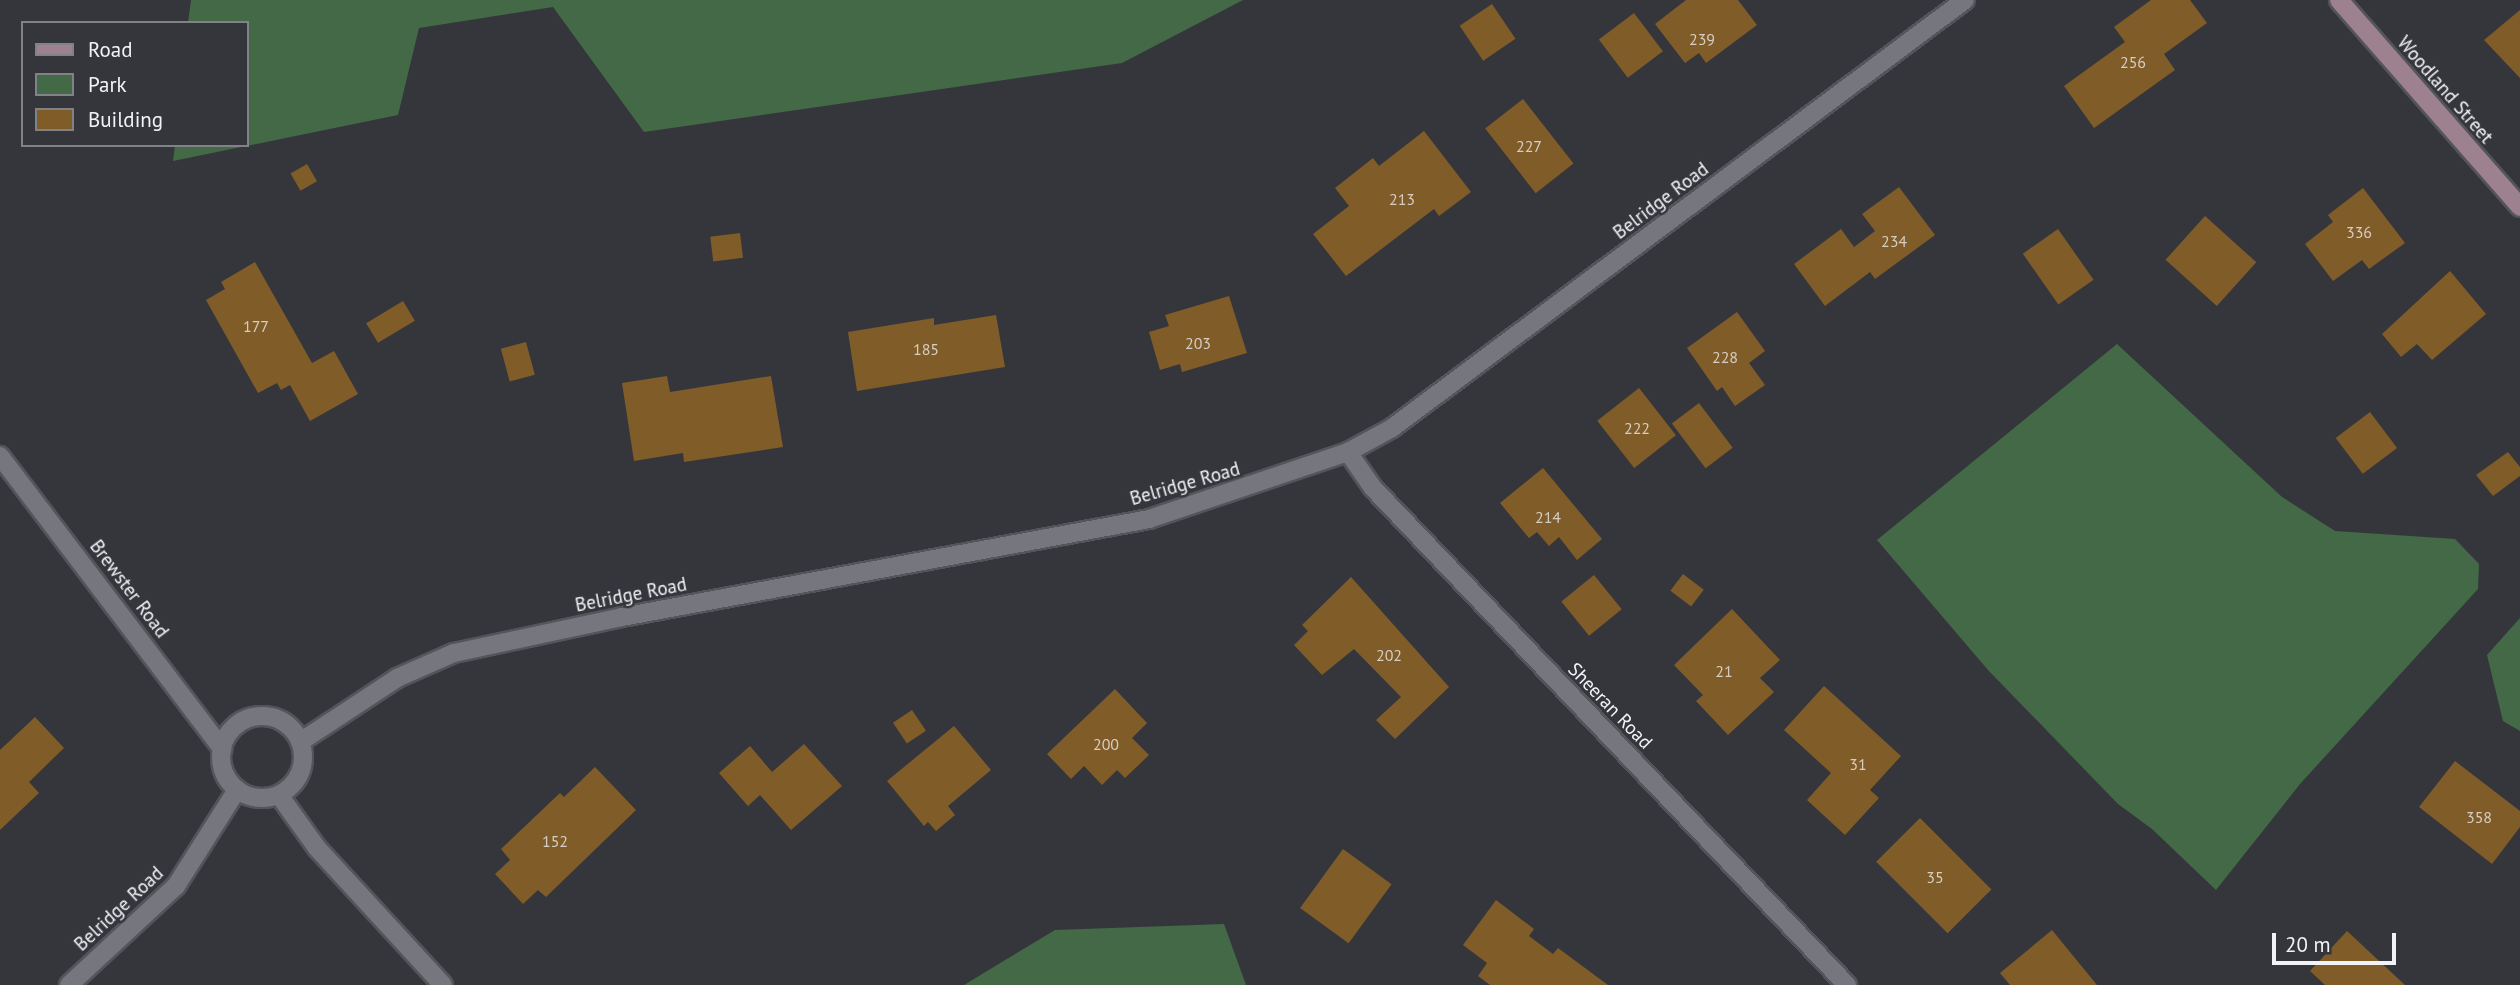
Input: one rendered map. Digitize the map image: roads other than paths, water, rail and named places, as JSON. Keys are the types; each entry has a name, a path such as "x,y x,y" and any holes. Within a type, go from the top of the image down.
{"street":[{"name":"Belridge Road","path":"299,742 397,678 454,653 1149,519 1348,452 1392,428 1965,0"},
{"name":"Woodland Street","path":"2339,0 2520,207"},
{"name":"Sheeran Road","path":"1348,452 1373,488 1847,985"},
{"name":"Brewster Road","path":"0,456 222,749"},
{"path":"252,718 275,719 299,742 302,766 289,788 279,795 261,798 237,790 224,772 222,749 232,729 252,718"},
{"name":"Belridge Road","path":"69,985 176,886 237,790"},
{"path":"279,795 317,848 443,985"}]}
